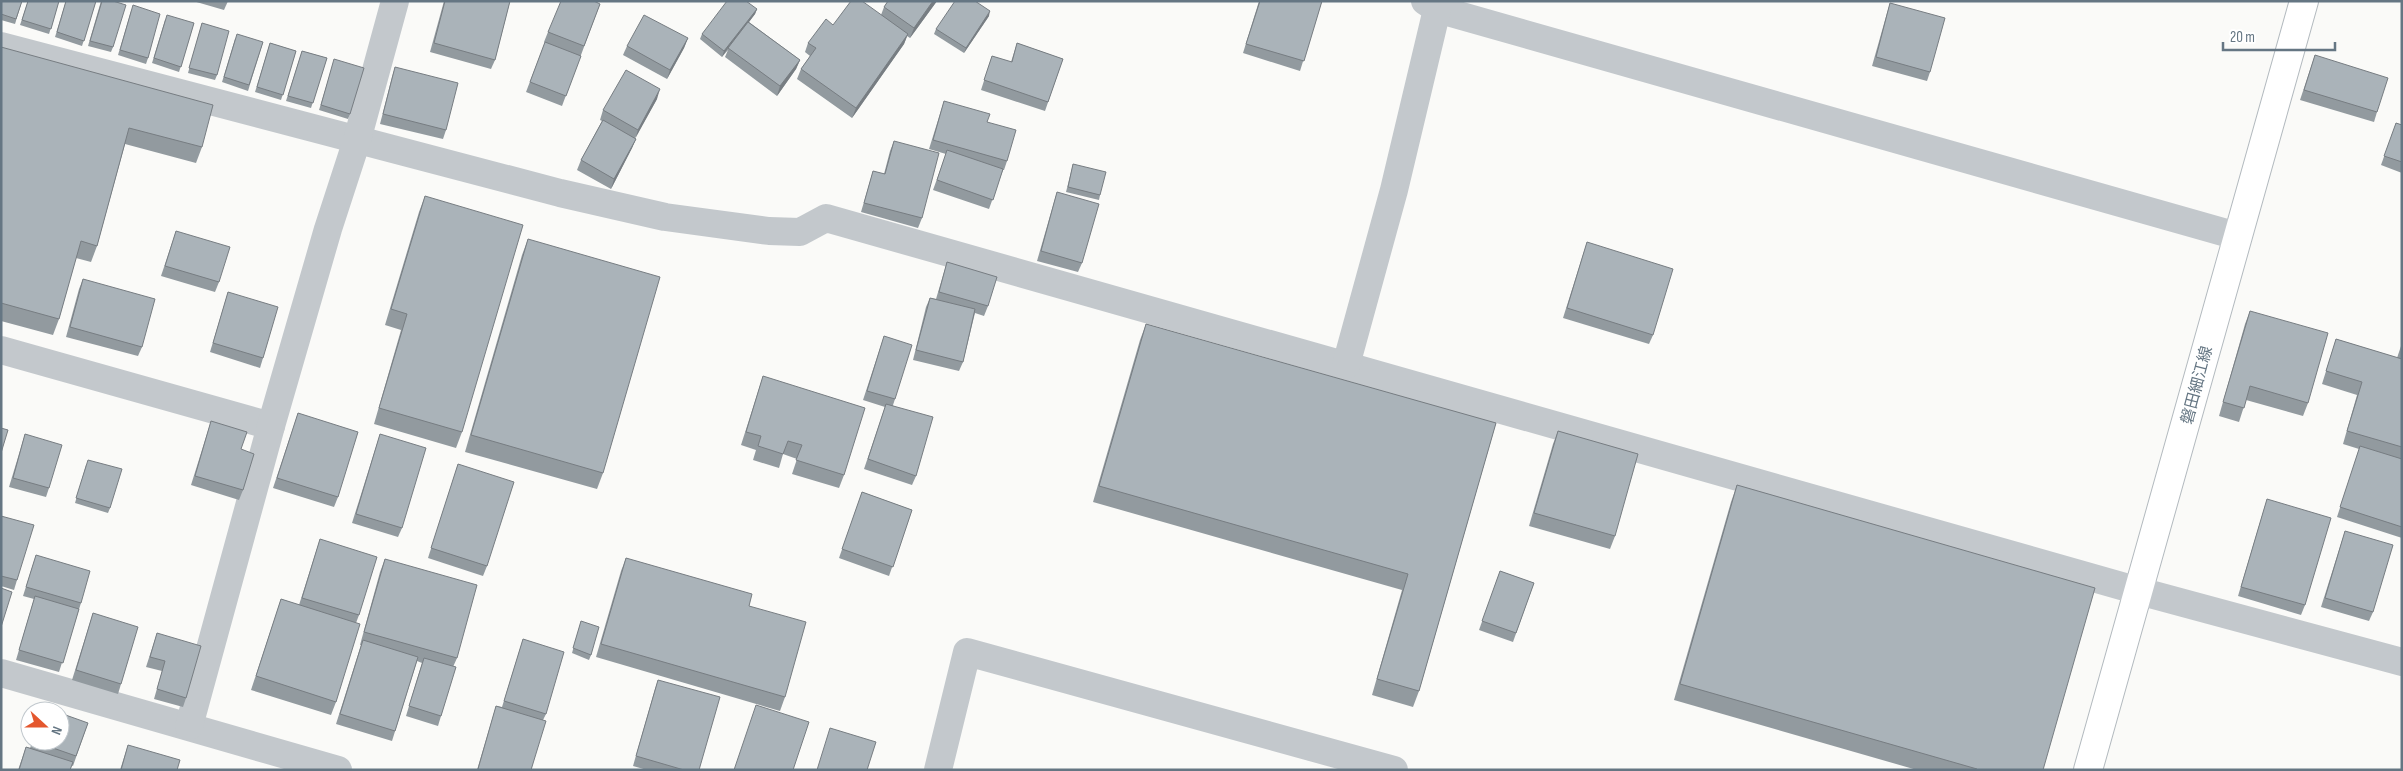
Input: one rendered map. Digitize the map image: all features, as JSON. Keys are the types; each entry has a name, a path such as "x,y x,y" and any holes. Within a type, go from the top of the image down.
{"main road":[{"name":"磐田細江線","path":"2088,770 2304,1"}],"street":[{"path":"189,726 271,426 328,229 357,140 395,1"},
{"path":"1346,365 1394,190 1434,4 2237,236"},
{"path":"1,46 560,194 666,217 769,231 800,232 826,218 2139,592 2402,662"},
{"path":"1,350 271,426"},
{"path":"938,770 967,652 1394,770"},
{"path":"1,673 338,770"}],"building":[{"path":"1,1 22,1 16,19 1,14"},
{"path":"28,1 59,1 51,29 22,20"},
{"path":"66,1 96,1 84,41 57,32"},
{"path":"102,1 113,1 126,5 113,47 90,41"},
{"path":"445,1 510,1 495,60 434,43"},
{"path":"561,1 594,1 600,4 584,46 548,32"},
{"path":"727,1 746,1 757,9 724,51 702,34"},
{"path":"851,1 862,1 908,34 856,108 801,69 816,48 808,43 826,19 833,25"},
{"path":"888,1 933,1 914,28 884,7"},
{"path":"955,1 975,1 990,11 966,48 936,29"},
{"path":"1260,1 1322,1 1304,61 1246,44"},
{"path":"1890,3 1945,18 1930,72 1876,57"},
{"path":"133,5 160,14 148,58 120,50"},
{"path":"167,15 194,23 181,67 154,58"},
{"path":"644,15 688,38 670,70 627,46"},
{"path":"748,22 800,60 780,86 728,48"},
{"path":"202,23 229,31 217,75 189,68"},
{"path":"237,34 263,42 249,85 224,77"},
{"path":"545,42 581,56 566,96 530,82"},
{"path":"270,43 296,51 283,95 257,87"},
{"path":"1017,43 1063,59 1048,102 984,80 992,56 1012,62"},
{"path":"1,47 213,105 202,147 129,128 97,246 81,241 59,319 1,303"},
{"path":"302,51 327,58 313,103 288,96"},
{"path":"2315,55 2388,78 2377,112 2304,90"},
{"path":"334,59 364,68 350,114 321,105"},
{"path":"395,67 458,83 446,130 383,114"},
{"path":"626,70 660,89 638,130 603,110"},
{"path":"944,101 990,114 987,122 1016,130 1007,161 933,140"},
{"path":"603,120 636,139 614,179 581,160"},
{"path":"2396,123 2402,125 2402,162 2384,156"},
{"path":"894,141 939,153 922,218 864,203 873,171 885,174"},
{"path":"947,150 1003,169 993,200 937,180"},
{"path":"1073,164 1106,172 1100,195 1068,187"},
{"path":"1057,192 1099,204 1082,263 1041,251"},
{"path":"425,196 523,225 462,432 379,408 407,314 391,309"},
{"path":"176,231 230,247 219,282 165,266"},
{"path":"528,239 660,277 603,473 471,435"},
{"path":"1587,242 1673,269 1653,335 1567,308"},
{"path":"947,262 997,277 988,306 939,292"},
{"path":"83,279 155,299 142,347 70,327"},
{"path":"228,292 278,307 263,358 213,343"},
{"path":"930,298 975,309 963,362 916,350"},
{"path":"2250,311 2328,333 2308,403 2250,386 2244,408 2223,402"},
{"path":"1146,324 1496,423 1419,691 1377,679 1408,574 1099,486"},
{"path":"884,336 912,345 895,399 867,391"},
{"path":"2336,339 2402,359 2402,447 2347,431 2362,382 2326,371"},
{"path":"763,376 865,408 844,475 796,460 802,445 788,441 783,454 758,446 761,436 746,432"},
{"path":"886,404 933,417 916,476 868,459"},
{"path":"298,413 358,432 338,497 277,478"},
{"path":"211,421 247,432 241,449 254,454 243,490 195,476"},
{"path":"1,428 8,430 1,453"},
{"path":"1558,431 1638,454 1615,536 1534,513"},
{"path":"25,434 62,445 49,488 13,478"},
{"path":"380,434 426,448 402,528 356,514"},
{"path":"2360,446 2402,459 2402,527 2340,507"},
{"path":"88,460 122,469 110,508 76,498"},
{"path":"458,464 514,482 487,566 431,548"},
{"path":"1737,485 2095,588 2043,770 1977,770 1680,684"},
{"path":"862,492 912,510 893,567 842,549"},
{"path":"2267,499 2331,518 2305,605 2241,587"},
{"path":"1,516 34,525 17,580 1,576"},
{"path":"2345,531 2393,545 2373,612 2325,598"},
{"path":"320,539 377,557 359,615 302,598"},
{"path":"36,555 90,571 81,603 26,587"},
{"path":"626,558 752,594 749,606 806,622 785,697 601,644"},
{"path":"385,559 477,585 457,658 364,632"},
{"path":"1500,571 1534,583 1516,633 1482,621"},
{"path":"1,588 12,592 1,627"},
{"path":"35,596 79,609 63,663 19,650"},
{"path":"281,599 360,624 336,702 256,676"},
{"path":"93,613 138,627 121,684 76,670"},
{"path":"581,621 599,627 591,655 573,648"},
{"path":"157,633 201,646 186,698 157,689 165,661 150,657"},
{"path":"523,639 564,652 546,714 504,701"},
{"path":"363,640 418,657 395,731 340,714"},
{"path":"424,658 456,667 441,716 409,706"},
{"path":"658,680 720,697 699,770 684,770 636,756"},
{"path":"756,705 809,722 793,770 734,770"},
{"path":"496,706 546,721 531,770 478,769"},
{"path":"70,717 88,723 76,756 62,751 70,751"},
{"path":"830,728 876,742 867,770 817,770"},
{"path":"128,745 180,760 177,770 121,770"},
{"path":"25,751 39,751 73,762 70,770 19,770"}]}
